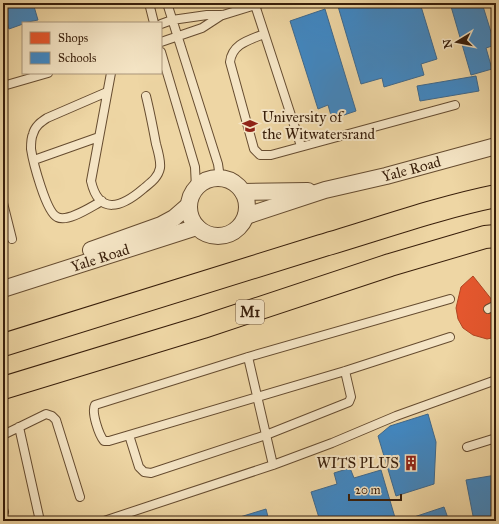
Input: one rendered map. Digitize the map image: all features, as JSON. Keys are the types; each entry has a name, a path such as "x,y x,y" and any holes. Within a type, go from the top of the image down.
{"highway":[{"path":"3,345 328,244 476,200 496,196"},
{"name":"M1","path":"3,388 203,327 390,265 485,237 496,236"},
{"path":"3,402 41,376"}],"street":[{"name":"Yale Road","path":"246,216 325,190 386,176 496,146"},
{"path":"220,178 229,180 237,185 243,192 247,208 246,216 240,227 230,234 219,236 207,234 197,227 192,221 189,205 191,196 196,188 207,180 220,178"},
{"name":"Yale Road","path":"243,192 325,190"},
{"name":"Yale Road","path":"3,278 89,251 161,225 174,218 189,205"},
{"name":"Yale Road","path":"3,289 197,227"}],"lane":[{"path":"149,3 154,22"},
{"path":"167,3 218,164 220,178"},
{"path":"162,24 172,20 223,15 258,4 264,34 301,146"},
{"path":"162,42 202,28 223,15"},
{"path":"264,34 246,41 236,48 230,62 254,149 260,155 265,156 455,105"},
{"path":"162,55 195,167 196,188"},
{"path":"3,86 45,74"},
{"path":"111,74 92,180 94,191 106,204 114,205 125,202 156,179 160,168 159,157 146,96"},
{"path":"102,201 74,216 64,218 57,217 51,212 40,185 31,148 33,134 38,124 47,118 107,92"},
{"path":"34,160 99,137"},
{"path":"3,203 12,239"},
{"path":"450,299 248,357 95,405 93,411 101,437 104,441 109,441 345,371 450,337"},
{"path":"488,309 496,305"},
{"path":"248,357 273,465"},
{"path":"129,435 139,466 144,472 151,473 266,435 349,402 351,398 345,371"},
{"path":"104,521 273,465 332,443 396,416 496,380"},
{"path":"3,435 46,414 52,416 56,420 80,497"},
{"path":"19,428 40,521"},
{"path":"467,447 496,438"}],"building: Shops":[{"path":"473,276 496,305 496,337 487,339 473,335 463,328 458,319 456,308 461,287"}],"building: Schools":[{"path":"4,3 33,3 38,20 22,22 22,24 9,29 3,9 5,7"},
{"path":"337,3 420,3 437,59 421,64 424,75 384,87 382,78 361,84"},
{"path":"450,3 482,3 495,45 486,48 492,69 471,75"},
{"path":"325,9 356,111 332,119 328,105 318,109 290,21"},
{"path":"476,76 479,91 420,101 417,86"},
{"name":"WITS PLUS","path":"428,414 436,442 434,484 396,496 378,436 390,426"},
{"path":"350,468 354,478 381,470 396,521 320,521 311,492 337,484 334,473"},
{"path":"496,475 496,521 474,521 466,480"},
{"path":"444,507 449,521 416,521 414,517"},
{"path":"266,509 269,521 227,521"}],"place":[{"name":"University of the Witwatersrand","path":"250,126"},
{"name":"WITS PLUS","path":"411,463"}]}
